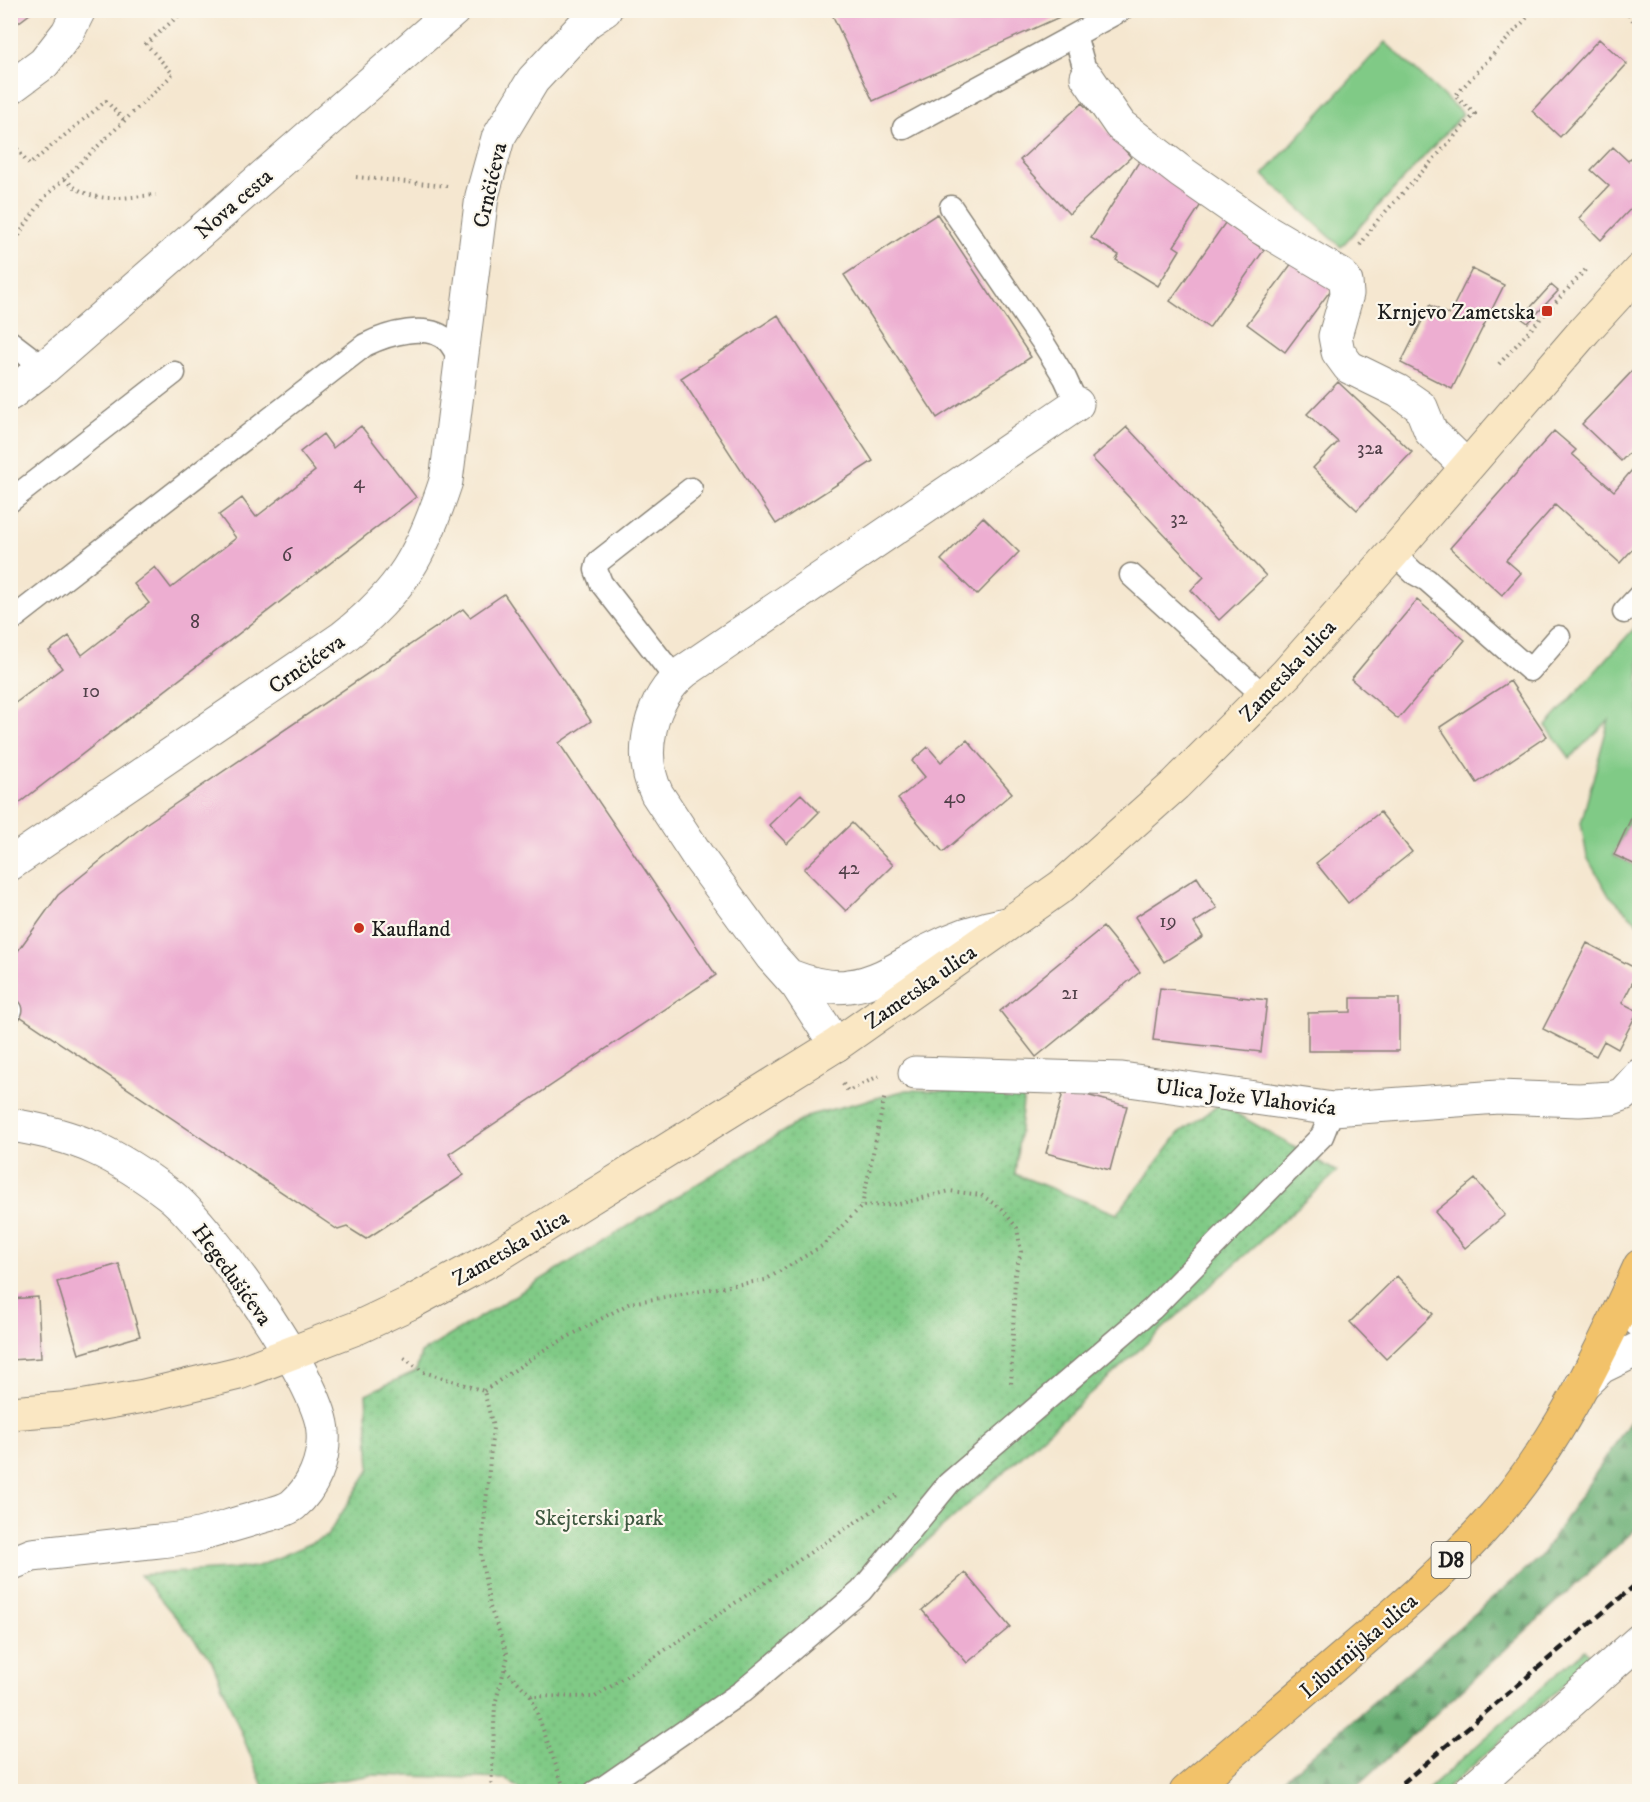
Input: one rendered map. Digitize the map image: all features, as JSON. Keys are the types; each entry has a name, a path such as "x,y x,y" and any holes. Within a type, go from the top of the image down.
{"main road":[{"name":"Zametska ulica","path":"10,1413 74,1408 144,1396 239,1373 359,1327 410,1304 495,1257 836,1045 1062,886 1175,785 1287,674 1466,466 1640,270"},
{"name":"Liburnijska ulica","path":"1186,1791 1415,1596 1483,1530 1527,1474 1562,1421 1637,1272"}],"street":[{"name":"Nova cesta","path":"10,394 44,368 454,10"},
{"name":"Crnčićeva","path":"10,864 333,645 369,617 389,596 421,548 446,481 482,196 498,138 533,80 587,22 605,10"},
{"path":"10,88 44,63 68,32 78,11"},
{"path":"1087,77 1120,125 1181,172 1260,227 1341,276 1346,282 1347,294 1335,336 1338,352 1349,367 1398,391 1421,407 1431,432 1466,466"},
{"path":"836,1045 790,976 771,956 699,858 653,786 647,758 650,729 661,701 676,679 1077,404"},
{"path":"790,976 836,987 870,981 953,939 976,930 1008,924"},
{"name":"Ulica Jože Vlahovića","path":"900,1072 1122,1080 1333,1109 1498,1097 1579,1100 1612,1098 1623,1094 1640,1075"},
{"name":"Hegedušićeva","path":"10,1125 41,1130 89,1144 119,1159 172,1197 202,1229 239,1275 290,1353 317,1408 323,1432 320,1459 312,1484 292,1506 192,1537 32,1556 10,1564"},
{"path":"1637,1272 1631,1301 1640,1321"},
{"path":"1581,1386 1601,1367 1640,1348"},
{"path":"1469,1791 1640,1640"}],"lane":[{"path":"904,129 1121,10"},
{"path":"1075,35 1087,77"},
{"path":"951,207 1042,341 1065,378 1077,404"},
{"path":"10,621 365,345 392,334 409,331 434,332 448,342 461,362"},
{"path":"10,342 44,368"},
{"path":"10,501 174,374"},
{"path":"676,679 602,583 596,570 598,562 691,489"},
{"path":"1393,553 1530,670 1559,637"},
{"path":"1131,575 1264,696"},
{"path":"1624,612 1640,595"},
{"path":"595,1791 742,1691 861,1591 949,1483 1152,1309 1322,1136 1333,1109"}],"path":[{"path":"10,258 21,231 45,197 173,74 146,44 185,10"},
{"path":"1356,251 1378,220 1475,114 1455,96 1534,10"},
{"path":"1624,10 1640,28"},
{"path":"10,139 29,165 106,101 125,121"},
{"path":"356,177 451,186"},
{"path":"66,179 76,189 90,196 106,198 156,195"},
{"path":"1499,364 1587,268"},
{"path":"842,1083 848,1091 900,1072"},
{"path":"484,1391 544,1350 630,1303 765,1280 822,1246 862,1206 885,1095 900,1072"},
{"path":"862,1206 899,1204 950,1191 981,1195 1002,1209 1017,1228 1021,1252 1015,1275 1011,1403 1027,1418"},
{"path":"404,1358 424,1372 484,1391"},
{"path":"484,1391 493,1427 481,1556 490,1607 508,1656 495,1704 491,1791"},
{"path":"531,1696 595,1697 929,1474 949,1483"},
{"path":"505,1669 531,1696 565,1791"}],"green space":[{"path":"1385,42 1463,114 1341,247 1263,175"},
{"path":"1639,623 1639,799 1614,855 1639,867 1639,924 1608,894 1587,857 1581,823 1609,720 1570,758 1546,726"},
{"name":"Skejterski park","path":"907,1090 1024,1093 1015,1174 1117,1214 1179,1133 1220,1104 1337,1172 886,1578 611,1791 521,1791 507,1779 372,1775 265,1791 211,1659 140,1575 256,1567 327,1536 370,1469 366,1394 416,1371 421,1353 810,1115"},
{"path":"1639,1408 1639,1526 1352,1791 1271,1791 1540,1557"},
{"path":"1585,1649 1593,1659 1444,1791 1425,1792"}],"building":[{"path":"10,10 35,10 10,29"},
{"path":"830,10 1075,10 873,101"},
{"path":"1599,39 1627,64 1560,137 1532,111"},
{"path":"1082,103 1131,157 1069,214 1020,160"},
{"path":"1613,147 1628,161 1640,149 1640,199 1601,240 1579,218 1609,186 1591,170"},
{"path":"1142,157 1206,197 1174,246 1180,250 1158,286 1116,260 1119,255 1091,238"},
{"path":"937,214 1031,357 937,418 844,275"},
{"path":"1225,223 1264,250 1209,328 1170,301"},
{"path":"1295,259 1333,287 1285,352 1247,324"},
{"path":"1472,269 1504,285 1452,389 1401,363 1430,305 1449,315"},
{"path":"1551,285 1558,291 1528,323 1521,318"},
{"path":"778,315 873,461 776,524 681,378"},
{"path":"1640,363 1640,442 1621,461 1582,424"},
{"path":"1338,382 1412,452 1357,510 1313,468 1338,442 1307,414"},
{"path":"361,426 416,497 10,810 10,707 62,668 49,651 69,636 82,655 149,603 134,584 155,567 171,588 236,538 219,515 242,498 256,517 315,471 300,452 323,434 333,448"},
{"path":"1127,427 1266,576 1219,620 1191,590 1204,577 1092,458"},
{"path":"1554,431 1576,450 1572,454 1614,491 1632,470 1640,477 1640,541 1620,563 1555,505 1506,560 1521,573 1502,595 1450,548"},
{"path":"983,517 1019,552 977,595 941,560"},
{"name":"Kaufland","path":"504,594 591,721 559,743 716,975 449,1154 464,1175 366,1239 347,1227 338,1230 11,1010 10,962 58,895 147,823 463,609 470,617"},
{"path":"1417,600 1465,640 1398,719 1351,679"},
{"path":"1510,681 1547,736 1477,783 1440,727"},
{"path":"967,740 1012,793 943,852 898,799 925,777 912,761 928,747 941,762"},
{"path":"801,794 819,812 787,844 769,825"},
{"path":"1640,799 1640,867 1614,855"},
{"path":"1380,812 1412,852 1348,903 1316,863"},
{"path":"852,823 893,865 846,911 804,869"},
{"path":"1197,877 1217,908 1194,923 1203,937 1164,962 1135,917"},
{"path":"1103,927 1140,972 1036,1057 1000,1011"},
{"path":"1587,943 1639,970 1622,1003 1638,1011 1618,1049 1604,1041 1596,1056 1543,1029"},
{"path":"1160,988 1267,1000 1261,1052 1153,1040"},
{"path":"1351,998 1399,998 1399,1051 1308,1051 1308,1013 1351,1012"},
{"path":"1064,1089 1127,1106 1110,1170 1046,1153"},
{"path":"1475,1179 1505,1215 1465,1248 1435,1212"},
{"path":"119,1264 140,1336 79,1354 57,1282"},
{"path":"1397,1276 1433,1314 1386,1359 1350,1322"},
{"path":"38,1297 41,1358 10,1360 10,1299"},
{"path":"965,1573 1010,1627 967,1663 922,1610"}],"railway":[{"path":"1392,1792 1640,1581"}],"place":[{"name":"Krnjevo Zametska","path":"1547,311"},
{"name":"Kaufland","path":"359,928"}]}
